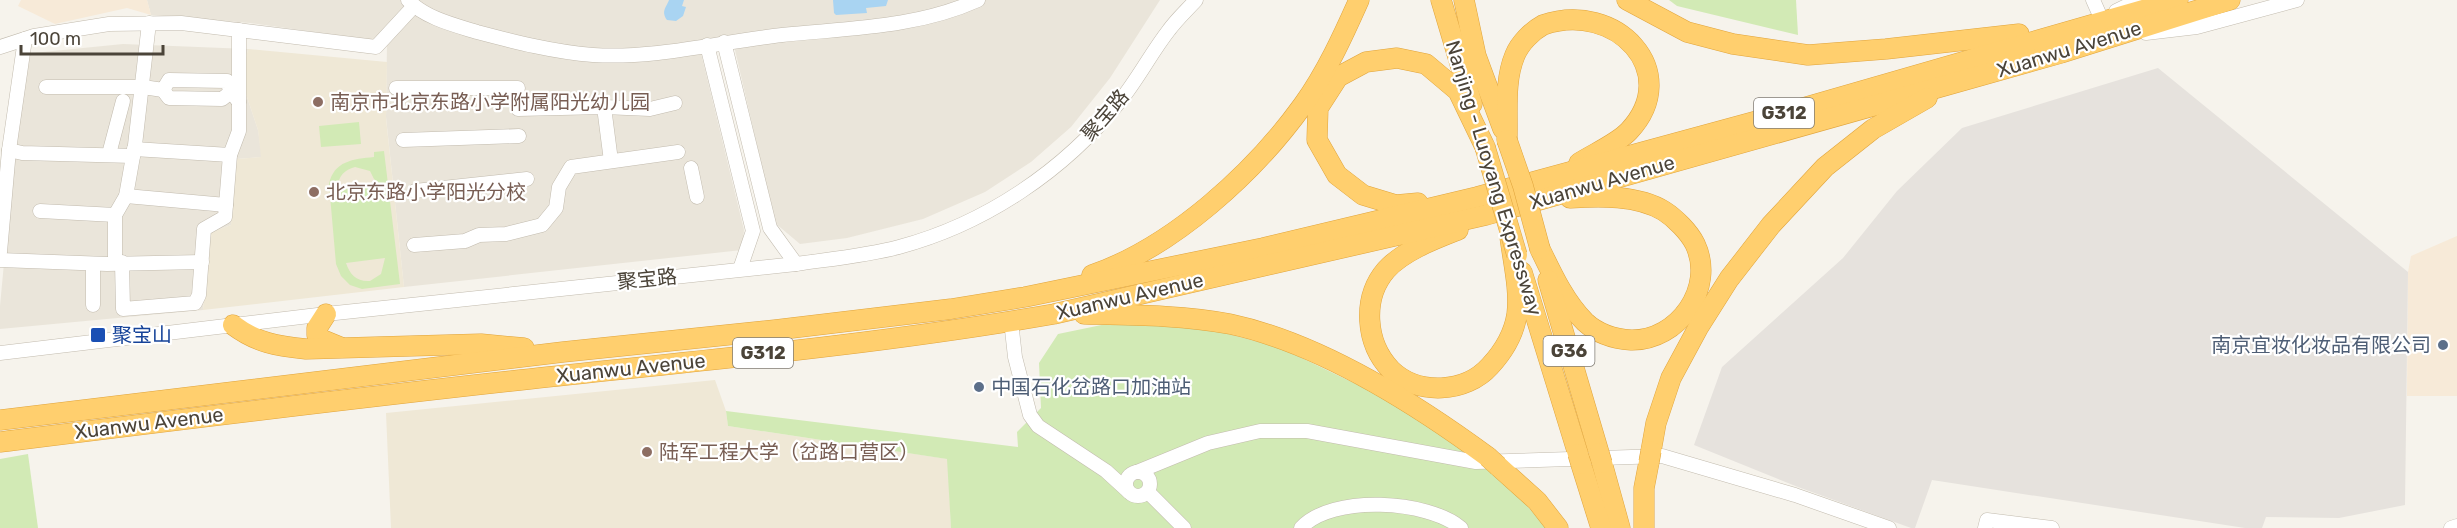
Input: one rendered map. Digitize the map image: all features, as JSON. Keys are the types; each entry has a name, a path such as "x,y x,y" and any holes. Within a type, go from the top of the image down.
{"highway":[{"path":"1025,297 1101,272 1145,249 1182,226 1231,185 1265,152 1304,104 1337,48 1359,0"},
{"name":"Nanjing - Luoyang Expressway","path":"1441,0 1510,231 1515,256 1601,528"},
{"name":"Nanjing - Luoyang Expressway","path":"1464,0 1476,56 1523,186 1620,528"},
{"path":"1627,0 1687,32 1733,44 1808,55 1975,40 2096,21"},
{"name":"Xuanwu Avenue","path":"0,420 563,352 951,309 1025,297 1263,248 1477,197 1761,120 2096,21 2178,0"},
{"name":"Xuanwu Avenue","path":"0,442 397,393 793,350 1054,314 1523,204 2111,37 2230,0"},
{"path":"1507,140 1508,81 1516,53 1532,31 1555,16 1582,11 1607,15 1625,26 1637,42 1647,62 1649,89 1642,111 1628,132 1560,175"},
{"path":"1477,197 1396,205 1363,195 1337,175 1317,140 1318,108 1338,77 1366,62 1397,58 1426,64 1458,91 1485,147"},
{"path":"1644,528 1644,488 1656,423 1676,368 1729,279 1771,225 1825,167 1873,129 1938,92 1968,78"},
{"path":"1515,256 1517,315 1508,342 1483,374 1468,383 1449,388 1426,387 1409,381 1392,370 1379,353 1370,330 1372,292 1387,270 1407,254 1444,235 1523,204 1614,198 1641,202 1663,210 1694,242 1698,254 1700,277 1694,302 1671,328 1654,336 1639,340 1608,337 1586,323 1572,305 1556,282 1540,249"},
{"path":"326,314 317,328 317,335 343,348"},
{"path":"1054,314 1184,318 1230,324 1326,358 1393,393 1493,461 1537,501 1558,528"},
{"path":"233,325 250,338 278,346 306,349 481,344 563,352"}],"street":[{"path":"0,47 25,39 109,24 181,23 376,47 411,3 447,23 518,43 593,55 673,51 724,42 878,27 952,12 978,0"},
{"name":"聚宝路","path":"0,353 326,314 796,264 900,247 984,214 1043,177 1083,141 1120,101 1170,29 1196,0"},
{"path":"2093,0 2096,21 2139,0"},
{"path":"2111,37 2197,27 2297,0"},
{"path":"150,24 134,153 126,196 115,215 123,309 195,303 199,296 204,229 225,217 230,155 239,131 235,97 239,30"},
{"path":"0,252 9,150 25,39"},
{"path":"724,42 770,228 796,264"},
{"path":"707,45 753,231 740,269"},
{"path":"46,87 142,87 163,90 169,98 222,99 235,97"},
{"path":"109,87 123,101 140,107"},
{"path":"396,88 518,88"},
{"path":"109,154 123,101"},
{"path":"518,109 604,107 650,109 675,103"},
{"path":"604,107 611,161"},
{"path":"403,140 519,136"},
{"path":"9,150 22,153 230,155"},
{"path":"414,245 465,241 479,235 506,234 542,225 556,208 559,187 571,166 678,152"},
{"path":"691,168 697,197"},
{"path":"416,191 527,179"},
{"path":"126,196 226,205"},
{"path":"40,211 115,215"},
{"path":"0,260 93,264 202,262"},
{"path":"93,264 93,305"},
{"path":"1011,321 1015,357 1030,415 1038,426 1106,471 1129,492 1138,496 1149,488 1159,462"},
{"path":"1129,492 1126,482 1135,473 1216,441 1260,431 1307,431 1476,462 1662,456 1795,495 1889,528"},
{"path":"1106,471 1147,475 1149,488 1184,528"},
{"path":"1301,528 1318,514 1347,507 1395,506 1441,515 1461,528"},
{"path":"1986,524 2052,528"},
{"path":"2451,528 2457,526"}],"shaded area":[{"path":"21,0 147,0 151,15 127,8 55,24 18,6"},
{"path":"147,0 413,0 377,41 250,23 151,15"},
{"path":"417,0 1160,0 1110,78 1071,127 1031,162 985,192 923,219 847,238 800,244 775,223 732,37 662,47 593,51 547,45 454,22"},
{"path":"419,14 532,50 700,49 744,230 742,250 404,287 386,117 387,43 411,16"},
{"path":"123,44 248,49 244,66 244,88 258,130 262,157 236,159 231,225 209,233 203,310 0,329 0,306 23,59 33,53"},
{"name":"北京东路小学阳光分校","path":"248,49 387,62 386,118 404,287 203,310 209,233 231,225 236,159 261,157 258,130 244,88 244,66"},
{"path":"2158,68 2408,272 2405,505 2339,518 2266,517 2262,528 2245,528 1932,480 1915,528 1911,528 1798,487 1694,445 1722,367 1843,258 1897,191 1962,128"},
{"path":"2457,236 2457,396 2407,396 2408,272 2411,256"},
{"name":"陆军工程大学（岔路口营区）","path":"715,380 726,411 728,426 948,459 951,528 391,528 386,413"}],"green space":[{"path":"1669,0 1796,0 1798,35 1677,6"},
{"path":"359,122 361,144 321,147 319,126"},
{"path":"384,151 400,284 362,289 350,285 341,276 336,264 329,184 335,170 340,166 352,160 374,157 374,152","holes":["355,167 370,171 377,185 338,190 342,175","385,258 381,274 370,281 355,277 346,263"]},
{"path":"1116,322 1198,326 1281,348 1410,410 1503,477 1546,528 951,528 947,459 728,426 726,411 1018,447 1017,432 1041,408 1039,363 1058,334"},
{"path":"28,454 38,528 0,528 0,459"}],"water":[{"path":"669,0 684,0 682,6 686,7 683,16 676,21 667,20 664,14"},
{"path":"833,0 888,0 886,6 866,8 867,13 836,15"}],"place":[{"name":"南京市北京东路小学附属阳光幼儿园","path":"318,102"},
{"name":"北京东路小学阳光分校","path":"314,192"},
{"name":"聚宝山","path":"98,335"},
{"name":"南京宜妆化妆品有限公司","path":"2443,345"},
{"name":"中国石化岔路口加油站","path":"979,387"},
{"name":"陆军工程大学（岔路口营区）","path":"647,452"}]}
